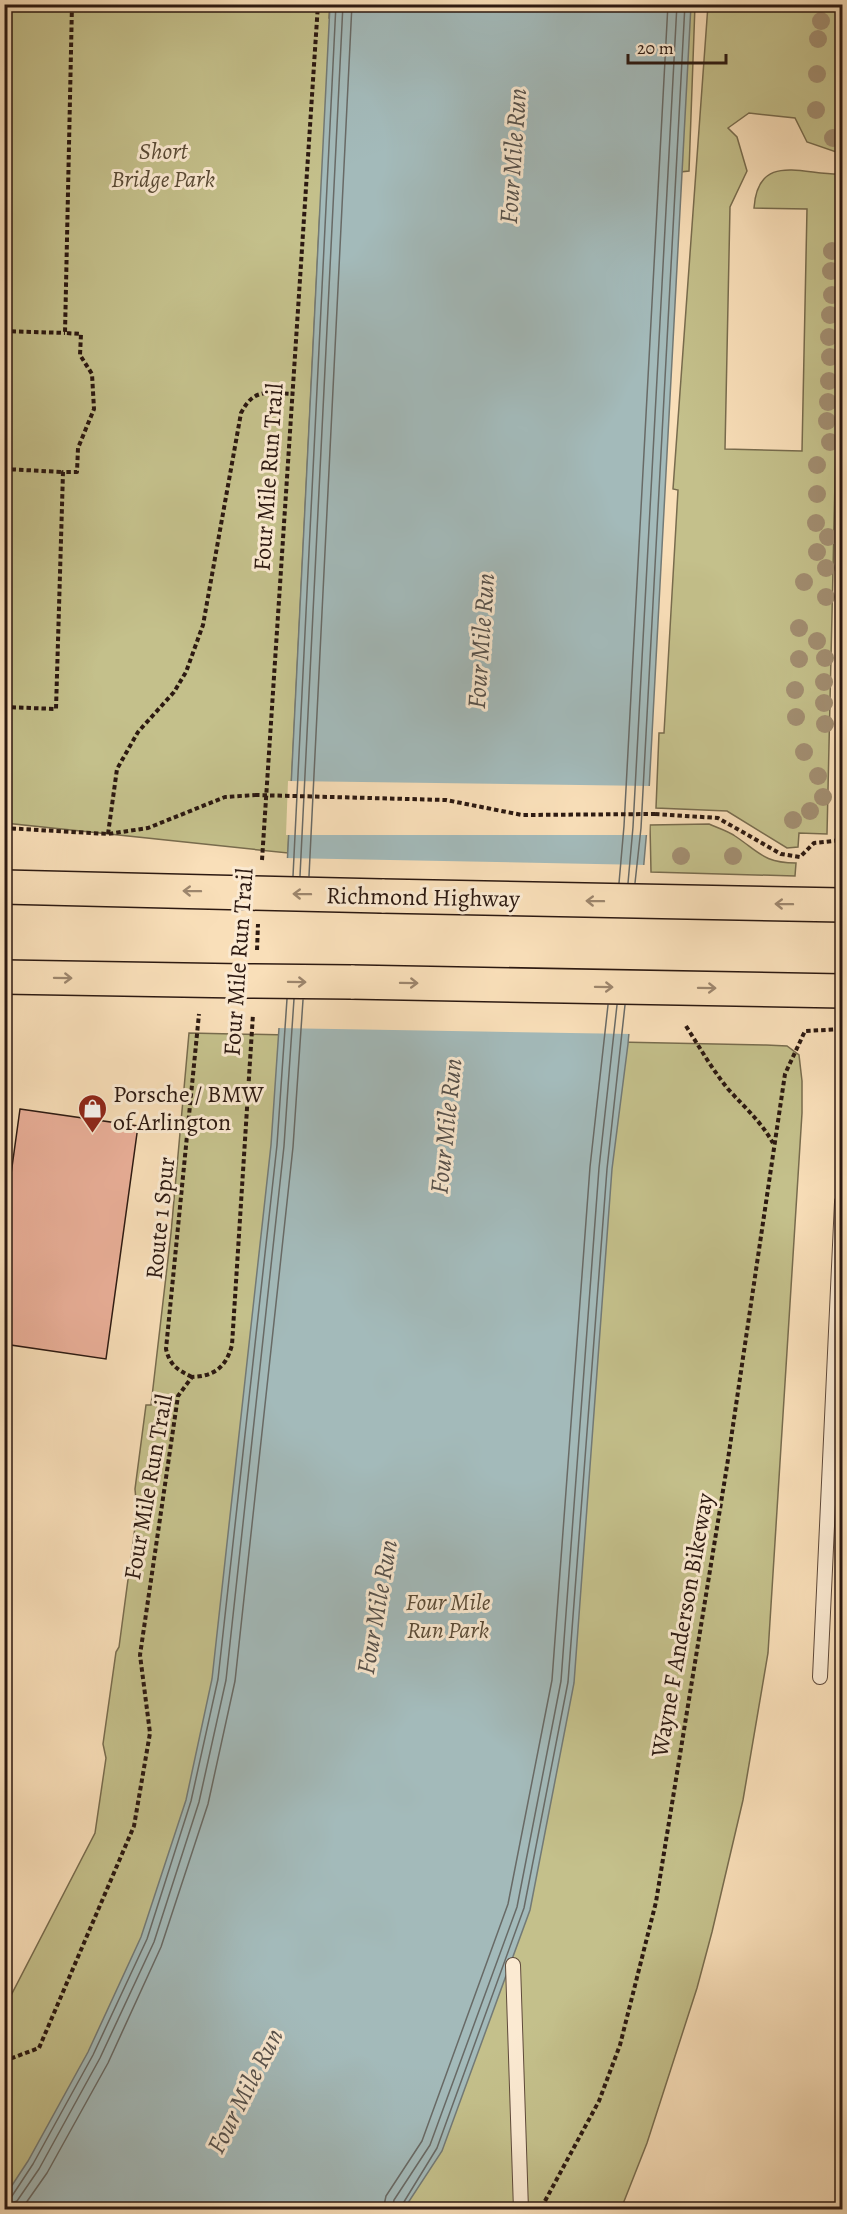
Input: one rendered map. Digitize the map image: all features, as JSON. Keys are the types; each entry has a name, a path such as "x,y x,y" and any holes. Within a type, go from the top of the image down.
{"highway":[{"name":"Richmond Highway","path":"4,887 843,905"},
{"path":"4,976 248,996 649,988 843,991"}],"lane":[{"path":"820,1677 843,1203"},
{"path":"513,1965 521,2210"}],"path":[{"path":"65,333 72,4"},
{"name":"Four Mile Run Trail","path":"257,951 257,892 318,4"},
{"path":"4,331 81,334 80,356 92,374 95,389 94,409 78,448 77,472 4,469"},
{"path":"108,834 117,769 138,732 174,692 196,649 203,625 241,413 248,400 257,394 292,394"},
{"path":"4,707 56,709 63,472"},
{"path":"4,828 108,834 148,828 225,797 255,795 446,800 522,815 655,814 718,818 781,854 800,857 814,843 843,840"},
{"name":"Four Mile Run Trail","path":"4,2061 39,2048 134,1826 150,1733 140,1655 178,1396 185,1383 192,1377 216,1372 228,1361 232,1345 248,996"},
{"name":"Route 1 Spur","path":"192,1377 176,1369 169,1360 166,1349 199,1014"},
{"path":"686,1026 707,1062 730,1090 758,1118 774,1143"},
{"name":"Wayne F Anderson Bikeway","path":"541,2210 599,2101 620,2045 656,1902 727,1466 785,1074 805,1030 843,1029"}],"green space":[{"name":"Short Bridge Park","path":"330,4 329,18 478,4 695,5 689,171 320,210 288,853 5,823 5,5"},
{"path":"708,5 842,5 842,154 807,142 795,118 749,113 728,128 737,137 747,171 730,207 725,449 802,451 807,209 754,208 757,190 764,178 774,172 799,170 842,174 827,834 799,833 798,847 787,848 727,811 656,808 659,733 664,733 678,490 673,489"},
{"path":"709,824 732,834 769,859 796,863 795,876 651,872 650,825"},
{"name":"Four Mile Run Park","path":"189,1033 766,1045 787,1046 799,1055 802,1113 768,1653 743,1800 712,1932 697,1988 647,2143 621,2209 5,2209 4,2009 95,1833 106,1758 103,1744 137,1512 135,1489 146,1405 151,1405 171,1233"}],"water":[{"name":"Four Mile Run","path":"330,5 691,5 647,828 628,1044 612,1169 574,1683 530,1910 442,2151 404,2209 5,2210 5,2196 28,2161 88,2052 141,1937 186,1800 212,1679 271,1145 279,1028"}],"pier":[{"path":"288,781 652,786 649,835 286,835"},
{"path":"284,858 646,865 632,1034 276,1028"}],"building":[{"path":"20,1109 138,1126 106,1359 4,1344 7,1297 4,1297 4,1225"}],"place":[{"name":"Porsche / BMW of Arlington","path":"92,1134"}]}
